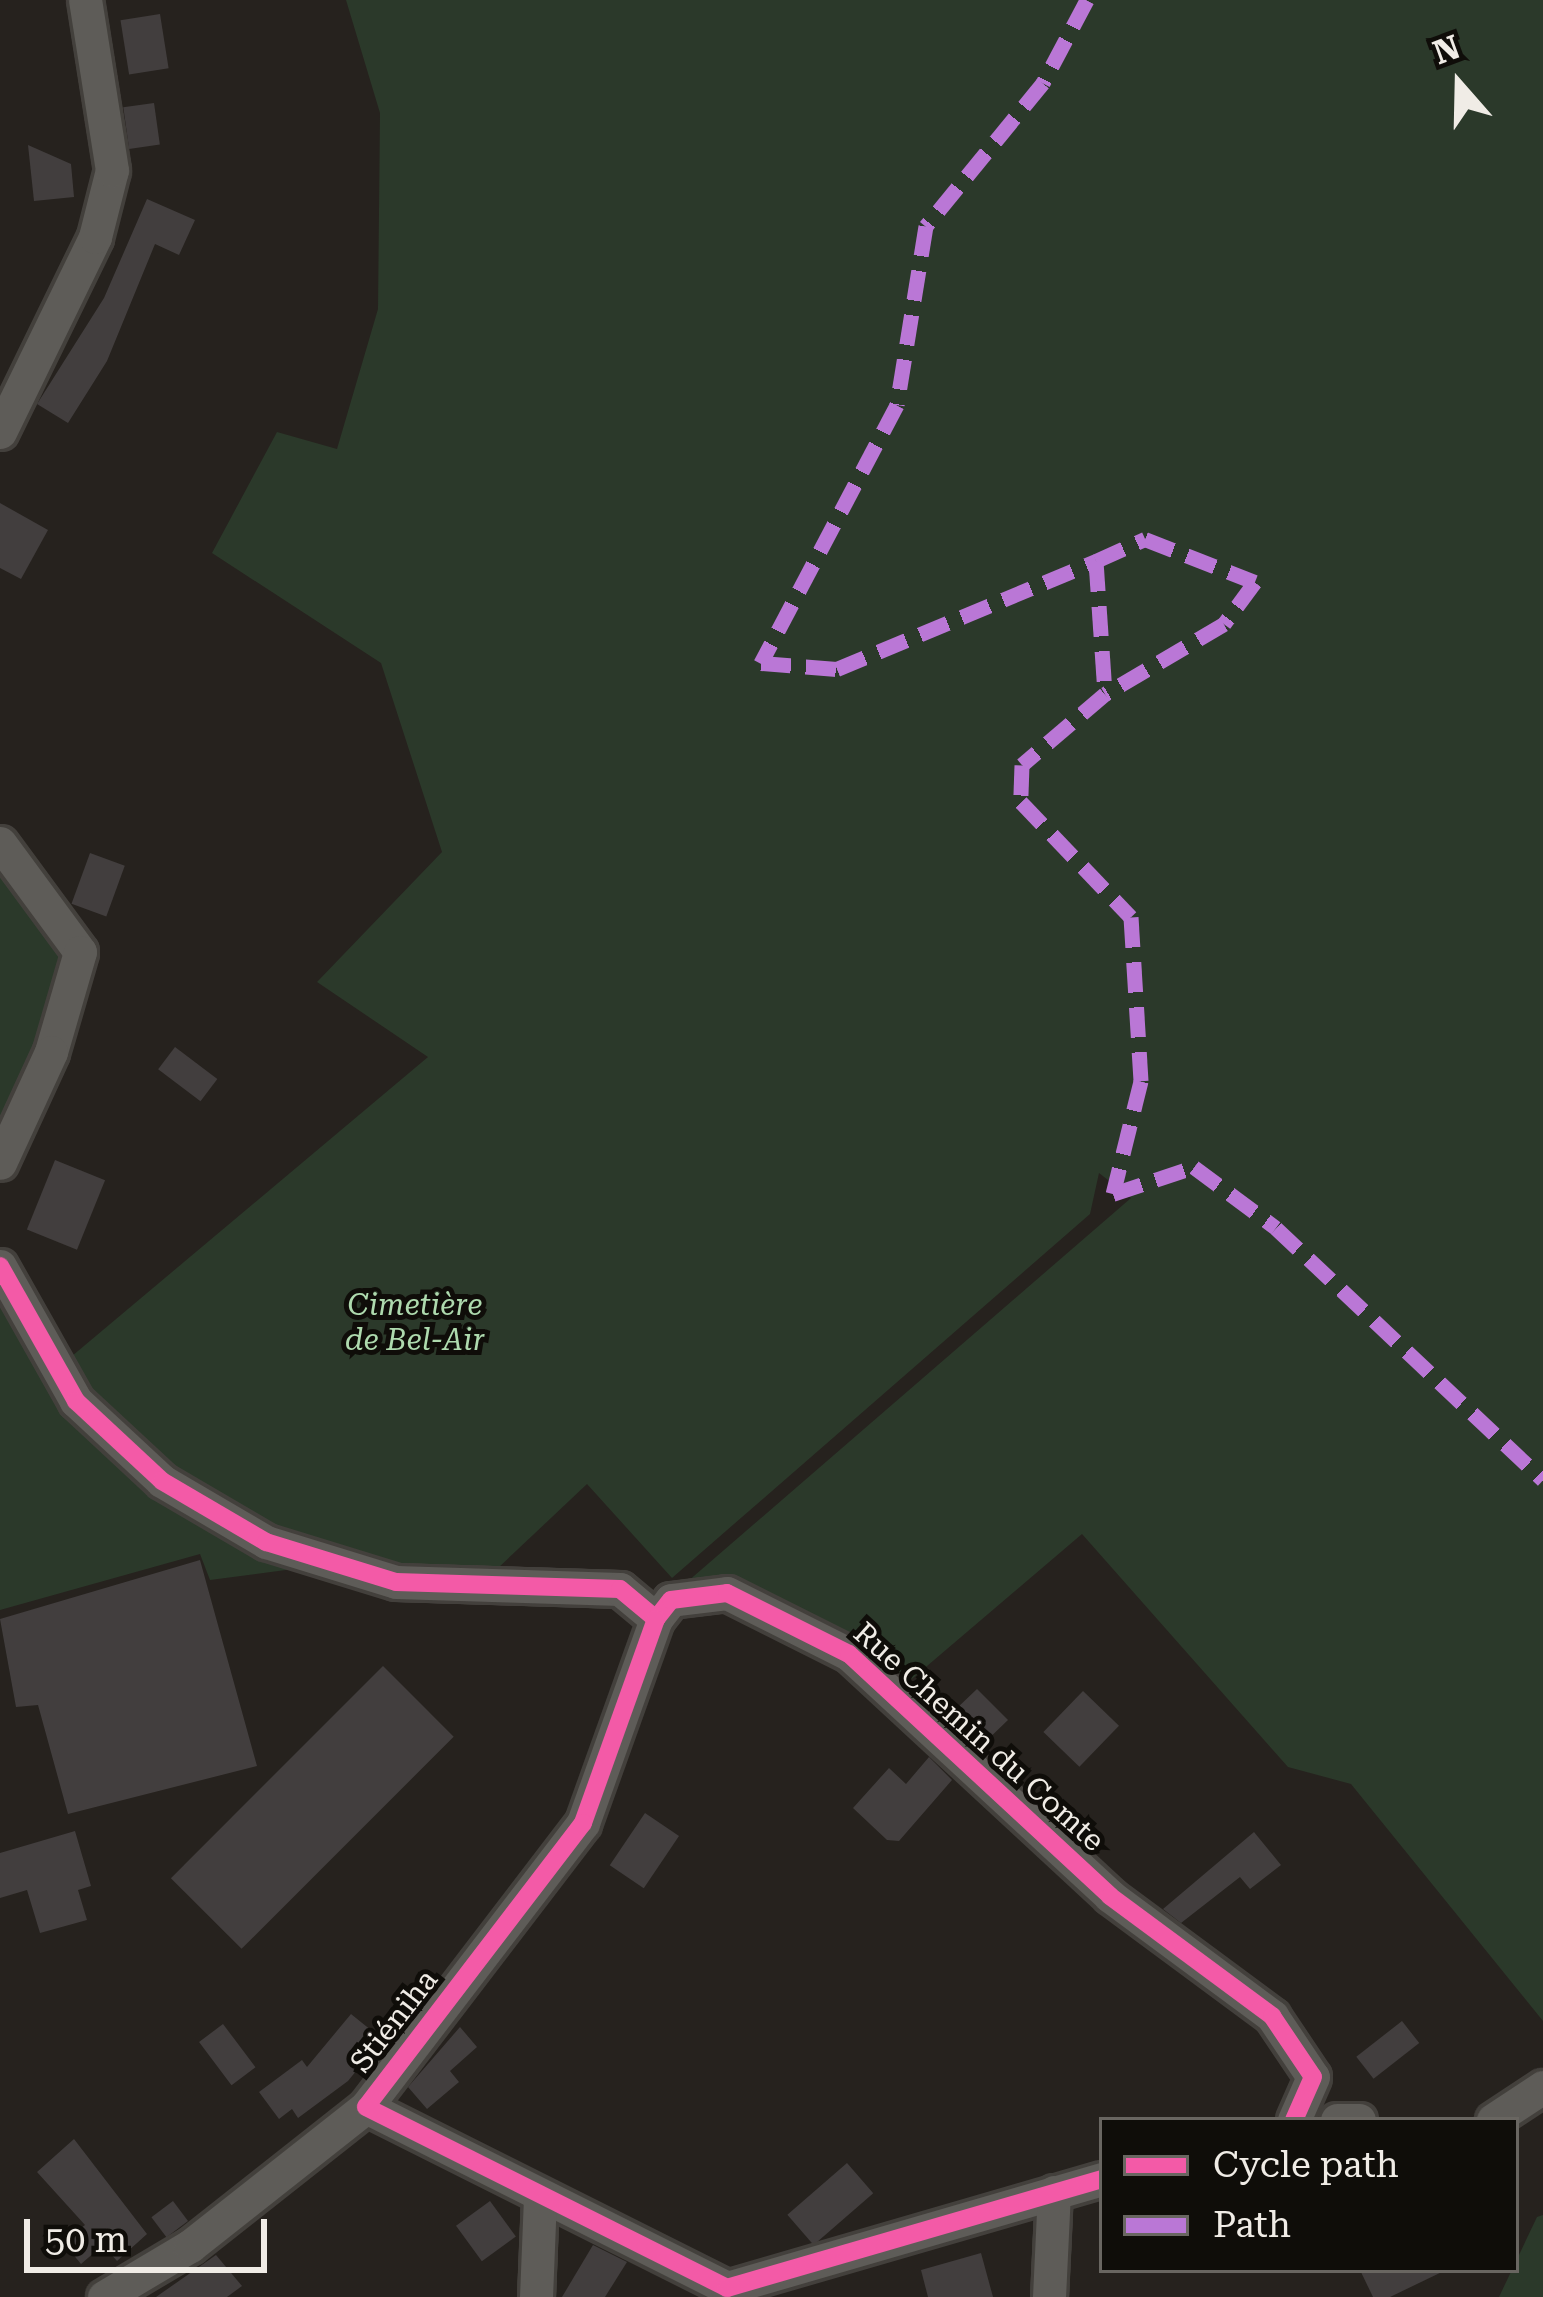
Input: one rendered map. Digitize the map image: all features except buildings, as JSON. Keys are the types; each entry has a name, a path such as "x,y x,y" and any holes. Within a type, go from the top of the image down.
{"street":[{"path":"0,432 94,237 112,170 86,0"},
{"path":"0,843 80,952 51,1052 0,1163"},
{"path":"0,1266 76,1401 162,1481 266,1542 396,1582 620,1589 656,1619"},
{"name":"Rue Chemin du Comte","path":"656,1619 692,1592 727,1593 849,1654 1110,1896 1272,2016 1313,2077 1295,2117"},
{"name":"Stiéniha","path":"104,2297 190,2246 366,2107 583,1823 656,1619"},
{"path":"1497,2117 1543,2086"},
{"name":"Stiéniha","path":"366,2107 736,2292 1099,2180"},
{"path":"1049,2297 1054,2192"},
{"path":"536,2297 539,2196"}],"green space":[{"name":"Cimetière de Bel-Air","path":"346,0 1543,0 1543,2021 1351,1784 1288,1767 1082,1534 893,1695 687,1582 1131,1198 1099,1173 1090,1214 672,1578 587,1484 479,1586 338,1563 210,1580 200,1554 0,1610 0,1266 53,1372 428,1057 317,982 442,852 381,663 212,553 277,432 337,449 378,309 380,113"},
{"path":"0,843 80,952 0,1163"},
{"path":"1543,2215 1543,2297 1499,2297 1510,2273 1519,2273 1519,2255 1537,2217"}],"marked path":[{"path":"1087,0 1043,83 926,226 897,405 761,663 837,669 1096,561 1105,694 1022,765 1021,802 1131,917 1141,1081 1113,1194"},
{"path":"1096,561 1145,539 1255,582 1224,624 1105,694"},
{"path":"1113,1194 1194,1167 1276,1228 1543,1480"}],"cycle path":[{"path":"0,1266 76,1401 162,1481 266,1542 396,1582 620,1589 656,1619 671,1600 727,1593 849,1654 1110,1896 1272,2016 1313,2077 1295,2117"},
{"path":"656,1619 583,1823 366,2107 727,2288 1099,2180"}]}
